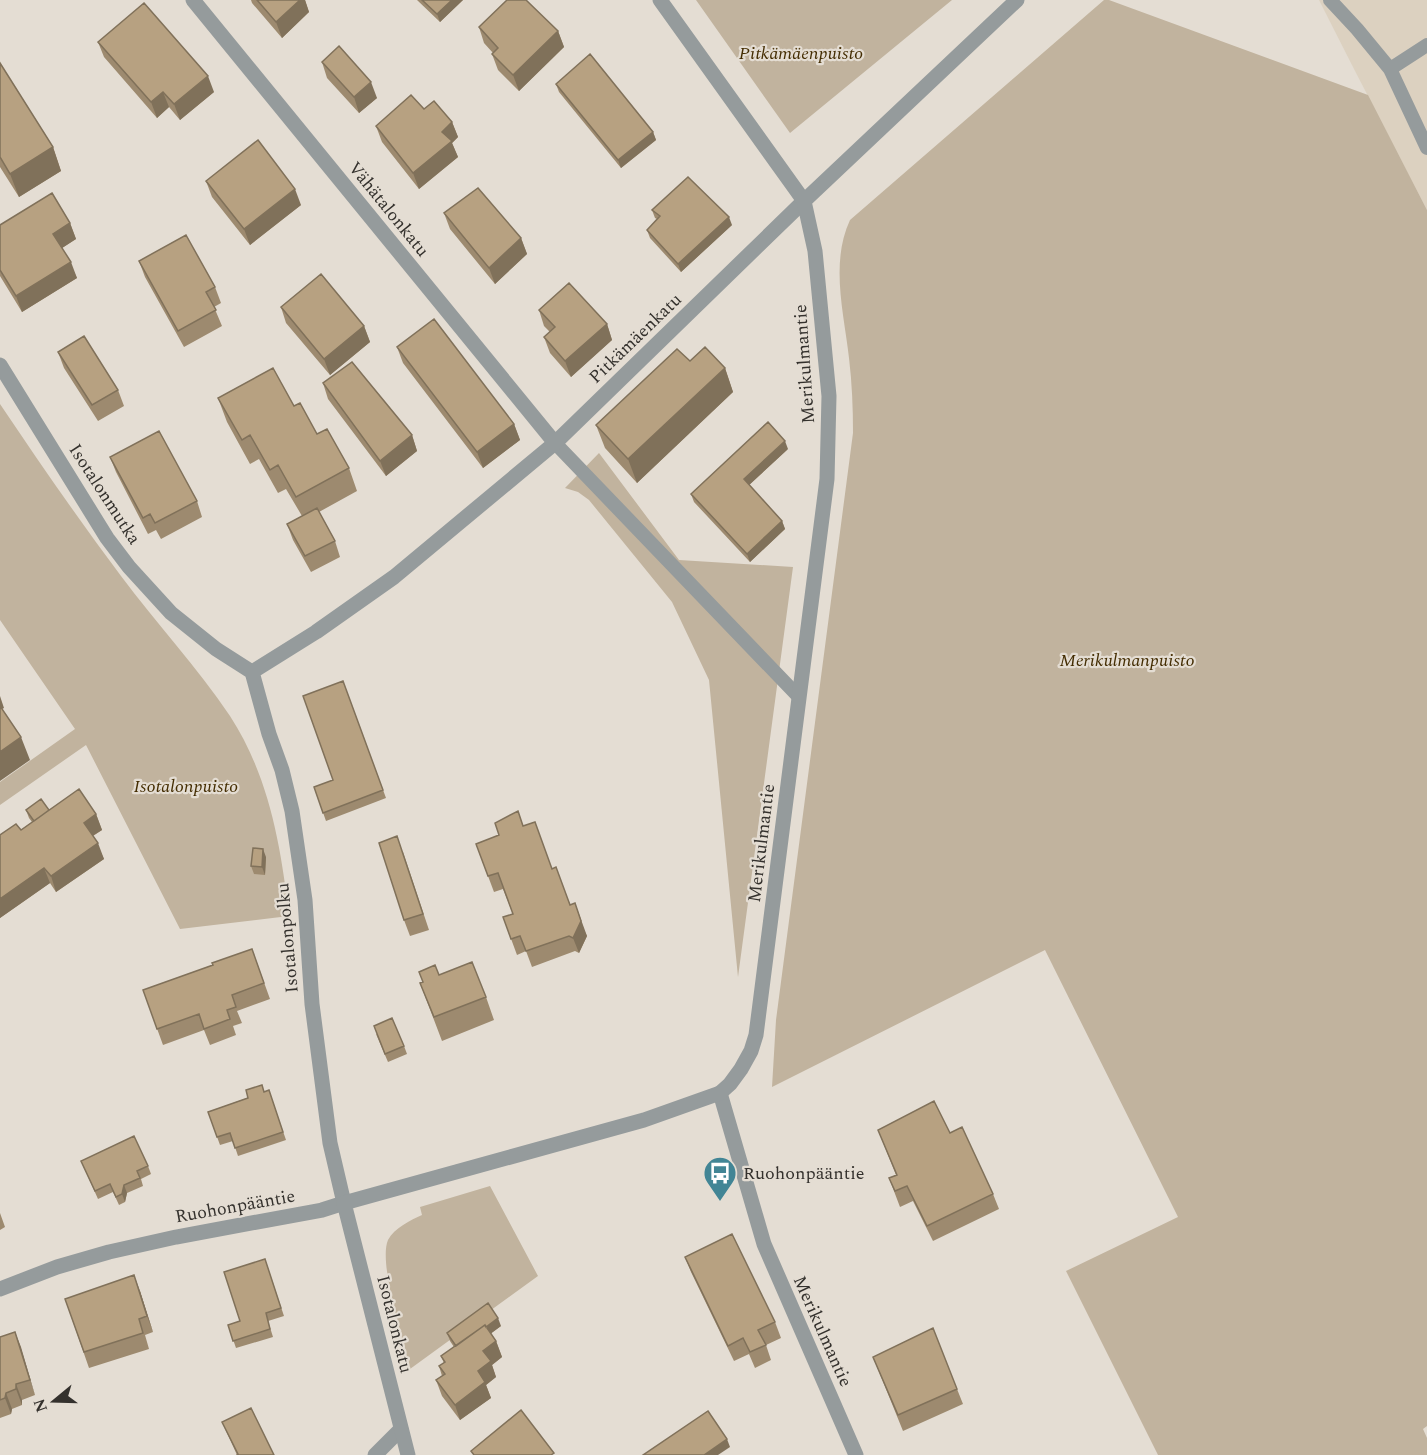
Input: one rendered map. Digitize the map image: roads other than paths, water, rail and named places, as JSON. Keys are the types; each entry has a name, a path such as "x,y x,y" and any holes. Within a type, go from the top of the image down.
{"street":[{"name":"Vähätalonkatu","path":"193,0 555,443"},
{"path":"660,0 804,201"},
{"name":"Pitkämäenkatu","path":"252,672 316,632 394,577 555,443 804,201 1017,0"},
{"name":"Merikulmantie","path":"804,201 815,251 829,396 827,479 756,1035 751,1051 741,1069 720,1093 764,1244 856,1455"},
{"name":"Isotalonmutka","path":"0,365 107,538 129,567 171,613 216,649 252,672"},
{"name":"Isotalonpolku","path":"252,672 292,811 305,900 312,1004 330,1143 344,1203"},
{"name":"Ruohonpääntie","path":"0,1289 57,1267 109,1252 322,1210 633,1123 720,1093"},
{"name":"Isotalonkatu","path":"344,1203 408,1455"},
{"path":"375,1455 401,1429"}],"lane":[{"path":"1330,0 1358,29 1390,69 1427,148"},
{"path":"1390,69 1427,45"},
{"path":"555,443 798,696"}],"place":[{"name":"Ruohonpääntie","path":"720,1202"}],"park label":[{"name":"Pitkämäenpuisto","path":"801,53"},
{"name":"Merikulmanpuisto","path":"1127,660"},
{"name":"Isotalonpuisto","path":"186,786"}]}
